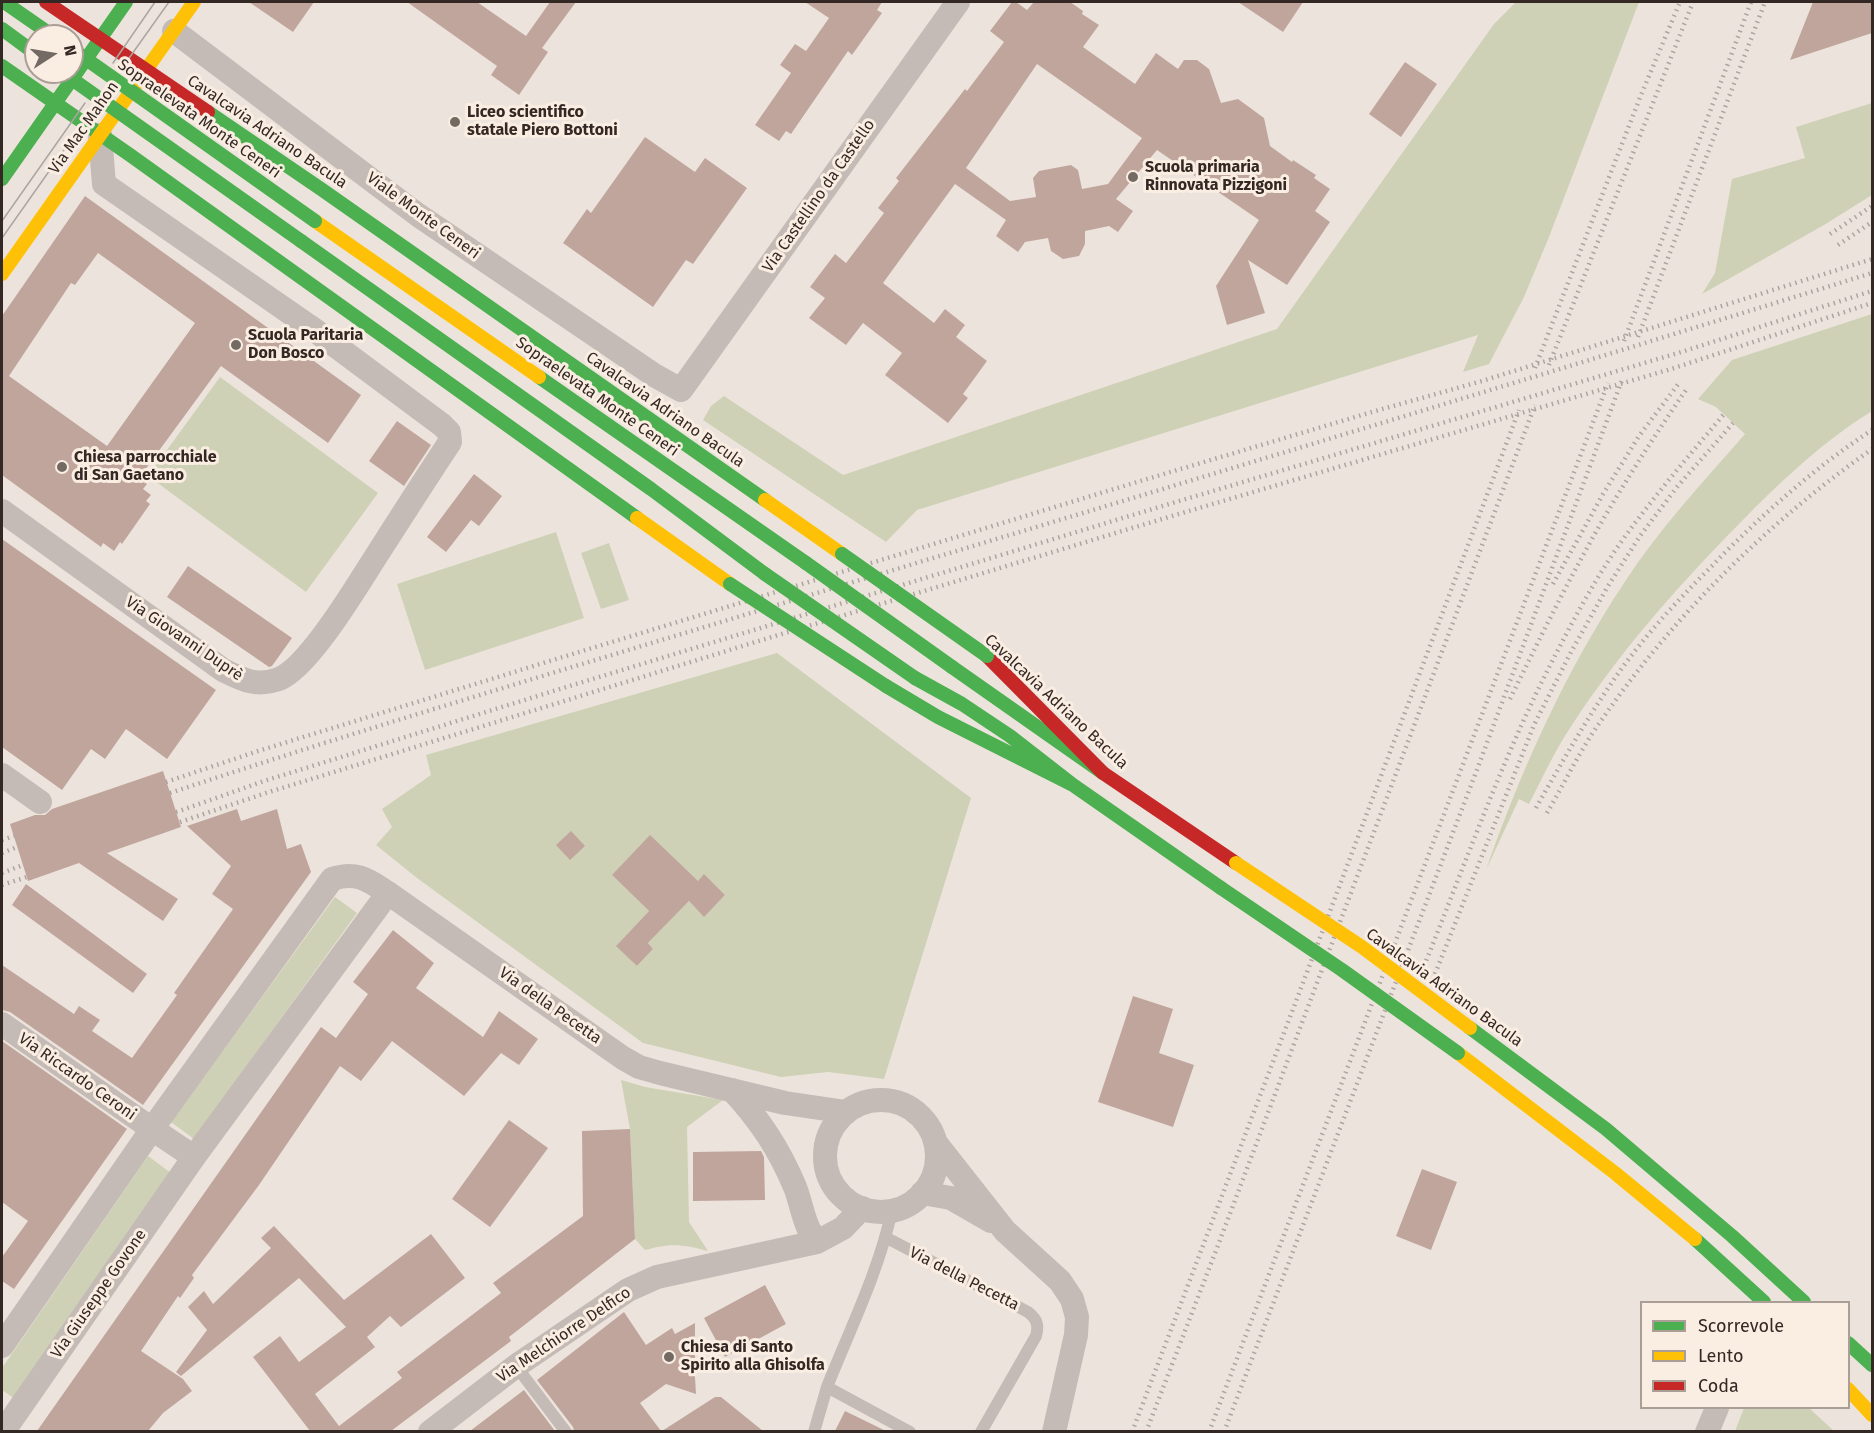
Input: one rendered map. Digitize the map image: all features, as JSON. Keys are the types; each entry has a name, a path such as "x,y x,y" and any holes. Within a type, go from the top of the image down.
{"main road":[{"path":"4,2 36,24"},
{"path":"33,2 36,13 32,33 23,46 5,57 55,103 730,584 886,686 938,717 1073,785"},
{"path":"46,2 146,70"},
{"path":"2,179 126,2"},
{"name":"Via Mac Mahon","path":"2,274 195,2"},
{"path":"2,29 24,45"},
{"name":"Sopraelevata Monte Ceneri","path":"84,57 1103,773"},
{"name":"Cavalcavia Adriano Bacula","path":"146,70 321,189 987,656 1103,773 1362,947 1606,1129 1732,1236 1803,1301"},
{"path":"79,84 651,489 765,574 915,678 962,704 1010,736 1073,785 1342,970 1458,1053 1656,1207 1763,1301"},
{"path":"1850,1345 1872,1365"},
{"path":"1850,1390 1872,1414"}],"street":[{"name":"Via Castellino da Castello","path":"681,390 958,2"},
{"name":"Viale Monte Ceneri","path":"174,31 418,215 644,368 681,390"},
{"name":"Via Giovanni Duprè","path":"2,511 223,670 246,682 262,683 281,678 314,649 450,442 449,432 442,425 309,326 104,184 100,135"},
{"path":"2,775 40,802"},
{"name":"Via della Pecetta","path":"152,1129 332,879 344,875 363,877 388,893 639,1067 785,1103 846,1112"},
{"name":"Via Giuseppe Govone","path":"9,1418 195,1157 388,893"},
{"name":"Via Riccardo Ceroni","path":"2,1024 152,1129"},
{"path":"732,1090 754,1114 772,1140 796,1189 811,1235 817,1242"},
{"path":"885,1100 898,1102 922,1118 930,1129 937,1155 930,1182 922,1193 905,1206 892,1210 875,1211 862,1208 844,1197 831,1181 825,1161 827,1140 832,1128 846,1112 871,1101 885,1100"},
{"name":"Via della Pecetta","path":"785,1103 812,1123 827,1140"},
{"path":"2,1346 152,1129 195,1157"},
{"path":"935,1142 1005,1230 1060,1281 1072,1299 1076,1311 1076,1335 1054,1431"},
{"path":"922,1193 951,1198 1005,1230"},
{"name":"Via Melchiorre Delfico","path":"430,1431 516,1366 628,1290 657,1277 817,1242 843,1228 862,1208"},
{"path":"1707,1431 1716,1409"}],"lane":[{"path":"814,1431 827,1387 874,1272 892,1210"},
{"name":"Via della Pecetta","path":"885,1238 1028,1312 1035,1318 1036,1336 981,1431"},
{"path":"516,1366 566,1431"},
{"path":"827,1387 910,1431"}],"green space":[{"path":"1516,2 1639,2 1549,237 1524,297 1489,364 1463,372 1478,335 917,510 886,542 703,420 711,406 724,396 843,475 1277,329 1494,24"},
{"path":"1872,103 1872,195 1702,294 1715,273 1732,179 1805,158 1796,127"},
{"path":"1872,314 1872,411 1818,450 1785,479 1753,509 1670,597 1588,701 1553,756 1529,804 1519,799 1486,870 1529,759 1582,651 1624,583 1652,544 1745,434 1716,407 1698,399 1732,360"},
{"path":"220,377 378,493 306,592 148,476"},
{"path":"556,532 584,618 425,670 397,584"},
{"path":"609,543 629,600 601,609 581,553"},
{"path":"777,653 971,798 884,1079 828,1072 781,1077 643,1043 417,878 376,845 392,827 382,809 431,775 426,755","holes":["612,875 687,892 704,875 725,895 704,916 689,901 648,943 653,949 637,966 617,945 649,911"]},
{"path":"335,897 357,913 194,1139 171,1122"},
{"path":"621,1080 645,1087 723,1100 687,1127 689,1222 708,1251 676,1245 645,1250 635,1239 630,1129"},
{"path":"148,1156 171,1173 15,1399 2,1390 2,1368"},
{"path":"1744,1409 1810,1409 1834,1431 1735,1431"}],"building":[{"path":"249,2 314,2 293,32"},
{"path":"407,2 477,2 526,36 550,2 576,2 542,48 548,52 519,95 491,75 497,66"},
{"path":"805,2 882,2 877,10 882,13 852,55 848,51 791,134 786,131 779,141 755,125 791,73 780,65 795,44 806,51 829,18"},
{"path":"1012,2 1016,2 1027,10 1034,2 1070,2 1083,11 1082,14 1099,25 1083,47 1135,84 1156,53 1178,69 1184,60 1197,60 1209,69 1221,103 1238,99 1264,118 1270,146 1292,162 1293,160 1316,175 1314,178 1330,189 1315,211 1330,222 1287,285 1248,260 1265,313 1227,325 1216,286 1259,220 1157,150 1116,199 1133,211 1118,232 1109,226 1085,231 1085,244 1079,256 1063,259 1051,251 1048,238 1025,242 1018,252 996,236 1006,220 955,184 883,283 934,323 945,309 965,325 956,337 987,361 963,394 968,398 948,423 885,375 902,353 863,323 846,345 809,318 825,298 810,287 835,254 846,263 884,213 878,208 899,181 896,178 1004,42 990,31","holes":["1037,64 1142,138 1108,184 1082,189 1078,170 1071,165 1039,171 1033,178 1036,197 1010,201 966,168"]},
{"path":"1238,2 1303,2 1283,32"},
{"path":"1813,2 1872,2 1872,33 1790,60"},
{"path":"1405,62 1437,84 1401,137 1369,114"},
{"path":"645,137 695,172 705,158 747,188 693,264 686,260 653,307 563,243 587,209 591,213"},
{"name":"Scuola Paritaria Don Bosco","path":"85,196 361,395 328,443 221,366 139,478 147,484 143,489 151,495 146,501 150,504 122,544 120,542 114,551 103,543 101,547 2,475 2,316","holes":["98,253 195,323 107,446 9,376 71,283 75,285"]},
{"path":"397,421 431,445 404,486 369,461"},
{"path":"474,474 502,496 479,526 471,520 446,552 427,537"},
{"path":"2,539 216,690 167,759 126,729 105,759 91,749 62,790 2,747"},
{"path":"188,566 292,638 272,666 269,667 167,597"},
{"path":"163,771 181,827 107,853 178,899 163,921 79,863 28,881 10,824 35,815 45,815 52,809"},
{"path":"237,809 241,821 277,809 287,849 301,844 311,872 143,1105 10,1012 2,1010 2,965 74,1014 79,1006 100,1020 92,1031 132,1058 177,995 174,993 233,909 212,894 231,866 187,826"},
{"path":"571,831 585,846 570,860 556,845"},
{"path":"650,835 698,881 704,874 725,895 704,917 689,901 648,943 653,949 637,966 616,946 649,911 612,875"},
{"path":"26,884 147,974 133,993 12,905"},
{"path":"393,930 434,963 416,988 483,1037 499,1011 538,1039 519,1065 501,1053 464,1096 392,1041 361,1081 340,1066 141,1351 183,1379 192,1391 163,1413 148,1431 37,1431 321,1027 336,1038 368,994 353,982"},
{"path":"1133,996 1173,1009 1159,1053 1194,1065 1173,1127 1098,1102"},
{"path":"2,1041 127,1129 14,1289 2,1281 2,1257 28,1221 2,1202"},
{"path":"509,1120 548,1148 490,1227 452,1199"},
{"path":"630,1129 635,1239 509,1337 511,1341 391,1431 310,1431 253,1357 280,1336 299,1362 346,1327 299,1278 181,1376 176,1372 207,1330 188,1307 204,1291 213,1304 271,1248 261,1238 274,1226 344,1300 431,1234 465,1278 401,1327 390,1316 367,1337 375,1347 315,1394 339,1426 402,1378 397,1372 501,1293 493,1283 583,1216 582,1131"},
{"path":"761,1151 764,1157 765,1200 693,1201 693,1152"},
{"path":"1422,1169 1457,1182 1431,1250 1396,1236"},
{"path":"765,1285 786,1324 725,1357 704,1318"},
{"path":"624,1312 646,1345 672,1328 675,1334 695,1323 695,1373 692,1374 695,1377 696,1394 666,1384 640,1403 661,1431 574,1431 537,1380"},
{"path":"524,1390 555,1431 470,1431"},
{"path":"715,1397 721,1397 763,1431 662,1431"},
{"path":"845,1411 886,1431 835,1431"}],"tram line":[{"path":"113,63 155,2"},
{"path":"122,68 169,2"},
{"path":"2,221 85,103"},
{"path":"2,238 93,109"}],"railway":[{"path":"1535,368 1641,95 1680,2"},
{"path":"1549,365 1693,2"},
{"path":"1624,341 1751,2"},
{"path":"1638,337 1765,2"},
{"path":"1830,234 1872,206"},
{"path":"1838,245 1872,222"},
{"path":"166,782 258,751 566,656 1147,479 1482,381 1872,259"},
{"path":"170,793 473,697 1872,273"},
{"path":"176,812 264,781 576,684 1169,504 1678,353 1872,291"},
{"path":"180,822 266,793 762,640 1671,369 1872,303"},
{"path":"1224,1432 1478,767 1622,380"},
{"path":"1209,1432 1608,383"},
{"path":"1553,584 1603,494 1639,436 1679,383"},
{"path":"1510,699 1560,598 1600,525 1686,390"},
{"path":"1146,1432 1535,405"},
{"path":"1132,1432 1519,410"},
{"path":"1424,966 1504,765 1539,687 1575,617 1602,571 1632,527 1724,414"},
{"path":"1435,974 1534,725 1571,652 1608,586 1640,536 1677,487 1733,423"},
{"path":"1536,808 1610,685 1662,618 1764,515 1827,462 1872,430"},
{"path":"1547,813 1592,734 1652,653 1685,615 1755,543 1793,510 1872,449"},
{"path":"2,840 14,836"},
{"path":"2,853 17,847"},
{"path":"2,873 23,865"},
{"path":"2,885 27,877"}],"traffic: fast":[{"path":"4,2 36,24"},
{"path":"2,179 126,2"},
{"path":"2,29 24,45"},
{"path":"84,57 315,221"},
{"path":"2,66 637,518"},
{"path":"79,84 301,241"},
{"path":"208,112 765,500"},
{"path":"301,241 651,489 765,574"},
{"path":"539,377 806,563"},
{"path":"842,554 987,656"},
{"path":"806,563 952,667"},
{"path":"765,574 915,678"},
{"path":"730,584 886,686"},
{"path":"952,667 1103,773"},
{"path":"915,678 962,704 1010,736 1073,785"},
{"path":"886,686 938,717 1073,785 1221,888"},
{"path":"1221,888 1342,970 1458,1053"},
{"path":"1470,1028 1606,1129 1732,1236 1803,1301"},
{"path":"1695,1239 1763,1301"},
{"path":"1850,1345 1872,1365"}],"traffic: slow":[{"path":"2,274 194,2"},
{"path":"315,221 539,377"},
{"path":"765,500 842,554"},
{"path":"637,518 730,584"},
{"path":"1236,863 1362,947 1470,1028"},
{"path":"1458,1053 1615,1173 1695,1239"},
{"path":"1850,1391 1872,1415"}],"traffic: jam":[{"path":"46,2 208,112"},
{"path":"987,656 1103,773 1236,863"}],"place":[{"name":"Liceo scientifico statale Piero Bottoni","path":"455,122"},
{"name":"Scuola primaria Rinnovata Pizzigoni","path":"1133,177"},
{"name":"Scuola Paritaria Don Bosco","path":"236,345"},
{"name":"Chiesa parrocchiale di San Gaetano","path":"62,467"},
{"name":"Chiesa di Santo Spirito alla Ghisolfa","path":"669,1357"}]}
